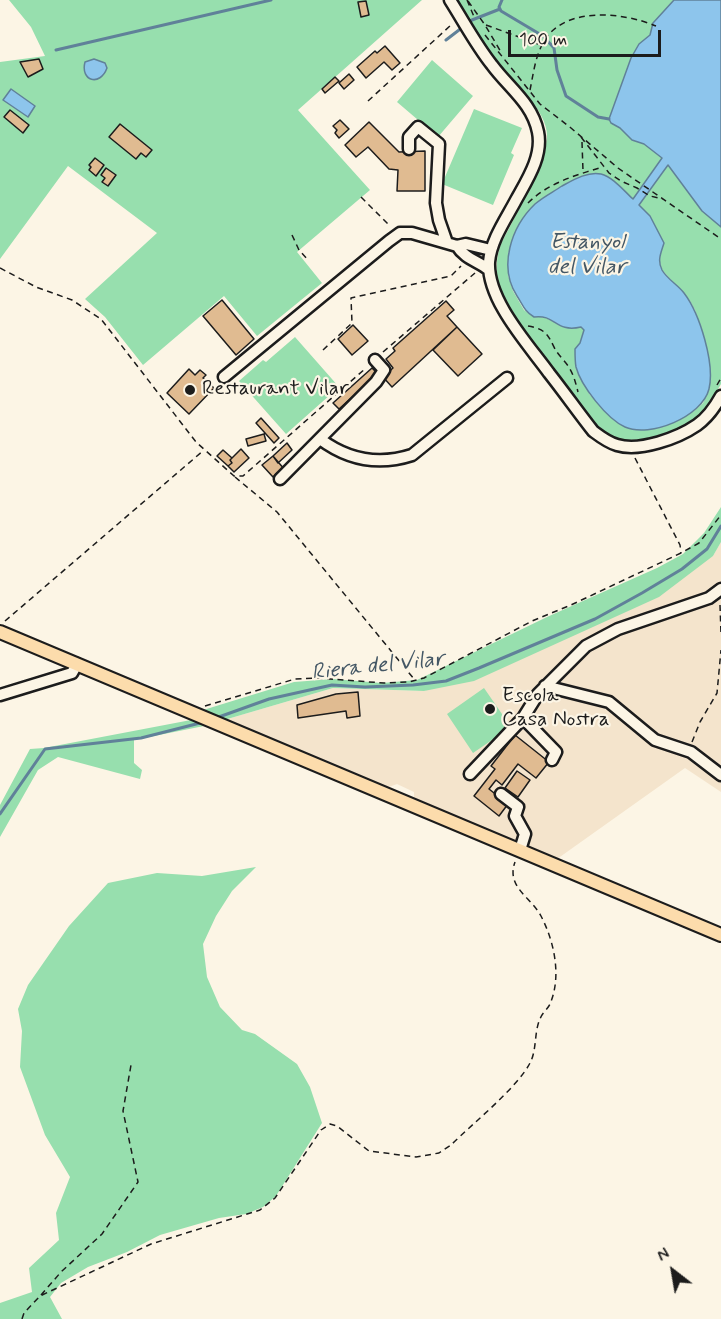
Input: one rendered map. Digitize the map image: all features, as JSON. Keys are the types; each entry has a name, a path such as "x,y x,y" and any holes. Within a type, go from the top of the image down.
{"main road":[{"path":"0,632 721,935"}],"street":[{"path":"450,0 493,67 522,98 532,115 539,140 530,174 491,250 489,270 494,289 518,331 585,421 606,441 619,446 650,445 699,424 712,410 718,392"},
{"path":"409,148 409,137 418,127 439,144 436,202 439,220 452,244 466,257 489,270"},
{"path":"224,377 400,233 412,233 452,244 466,244 491,250"},
{"path":"280,479 376,382 384,370 375,360"},
{"path":"320,439 350,456 372,461 400,459 412,454 507,378"},
{"path":"470,774 523,718 545,686 586,646 618,629 709,597 721,589"},
{"path":"0,695 72,673 77,664"},
{"path":"545,686 609,702 655,740 688,751 721,775"},
{"path":"523,718 556,752 552,760"},
{"path":"501,794 518,807 515,816 525,834 520,850"}],"path":[{"path":"467,0 485,24 502,56"},
{"path":"475,12 476,24"},
{"path":"530,91 542,45 554,29 573,20 596,15 637,18 656,26"},
{"path":"368,101 461,18"},
{"path":"485,24 542,45"},
{"path":"483,33 540,104 581,136 597,152 721,239"},
{"path":"581,136 583,171"},
{"path":"582,141 603,167 621,181 650,196 665,200"},
{"path":"526,204 552,185 583,171 603,167"},
{"path":"362,197 390,225"},
{"path":"292,235 299,250 309,261"},
{"path":"323,350 352,323 351,298 451,276 465,263"},
{"path":"524,326 536,327 549,335 554,342 555,350 572,371 579,396"},
{"path":"718,392 721,378"},
{"path":"634,447 635,461 661,506 680,545 681,553"},
{"path":"0,626 204,450"},
{"path":"234,476 277,512 415,680"},
{"path":"195,714 200,708 295,679 384,682 424,678 532,621 681,553 699,543 721,515"},
{"path":"720,602 721,634"},
{"path":"688,751 700,722 717,693 721,650"},
{"path":"40,1296 151,1244 260,1210 275,1198 321,1130 330,1124 337,1126 369,1151 416,1157 439,1154 450,1145 514,1084 530,1063 540,1019 550,1003 557,970 552,942 540,915 515,884 511,872 520,850"},
{"path":"22,1319 24,1313 61,1272 102,1234 138,1182 123,1112 131,1065"}],"shaded area":[{"name":"Escola Casa Nostra","path":"721,542 721,792 685,768 557,859 414,799 414,792 397,784 386,788 224,720 333,688 424,691 713,556"}],"green space":[{"path":"9,0 422,0 298,110 370,190 297,252 322,283 257,336 224,296 143,365 105,317 85,299 157,233 68,166 0,259 0,62 45,56 31,27"},
{"path":"457,0 679,0 611,123 632,140 644,144 663,158 633,200 615,182 602,174 589,174 569,182 537,202 517,230 508,254 508,275 513,291 524,310 534,317 547,319 566,328 581,327 584,330 580,343 581,378 590,395 620,424 627,428 671,423 694,411 703,403 709,390 711,375 701,330 690,301 662,270 659,259 664,243 650,216 638,205 668,164 697,204 721,214 721,384 701,413 680,428 658,436 635,440 615,438 603,430 570,394 552,370 507,301 497,277 500,246 541,162 547,137 546,126 535,105 489,51"},
{"path":"432,60 473,96 438,137 397,102"},
{"path":"474,109 522,128 511,153 514,155 493,205 442,184"},
{"path":"295,337 339,387 286,434 239,381"},
{"path":"721,507 721,542 713,556 659,597 474,681 424,691 333,688 224,720 200,711 294,682 333,679 382,683 417,680 683,554 704,533"},
{"path":"484,688 511,727 473,753 447,714"},
{"path":"191,720 204,726 134,740 134,763 142,770 140,779 58,757 38,770 0,837 0,805 30,749"},
{"path":"256,867 232,891 216,916 203,944 207,977 220,1007 242,1030 255,1034 297,1064 310,1087 322,1123 276,1196 263,1207 246,1214 219,1218 160,1235 127,1252 88,1267 61,1283 50,1297 62,1319 0,1319 0,1303 32,1292 29,1268 59,1240 56,1213 70,1177 45,1135 20,1067 22,1031 18,1009 28,985 69,926 108,883 157,873 202,876"}],"water":[{"name":"Estanyol del Vilar","path":"674,0 721,0 721,227 702,211 668,165 639,205 650,216 664,243 660,260 662,270 684,293 696,313 708,353 710,379 709,389 704,399 686,416 661,427 636,430 625,427 610,417 583,383 576,365 575,349 580,343 584,330 581,327 566,328 547,318 534,317 528,312 511,285 508,260 519,224 535,204 545,197 576,179 596,173 610,178 633,199 662,158 644,144 632,140 609,119 631,58 639,44 650,35 653,23"},
{"path":"94,59 105,63 107,68 100,78 92,79 85,74 84,68 85,62"},
{"path":"11,89 35,106 28,117 3,100"}],"building":[{"path":"366,1 369,15 361,17 358,2"},
{"path":"385,46 400,63 392,70 384,62 366,78 357,67 375,51 377,53"},
{"path":"39,59 43,69 28,77 20,62"},
{"path":"349,74 354,80 344,89 339,83"},
{"path":"335,77 339,81 325,93 322,89"},
{"path":"10,110 29,125 23,133 4,117"},
{"path":"340,120 349,129 339,138 333,126"},
{"path":"369,122 399,152 425,151 425,191 397,191 398,170 389,169 368,147 356,157 345,145"},
{"path":"120,124 152,150 146,157 141,153 136,159 109,137"},
{"path":"95,158 104,165 96,176 89,170 91,167 89,165"},
{"path":"106,168 116,175 108,186 102,182 105,178 101,175"},
{"path":"222,300 254,339 236,355 203,316"},
{"path":"446,301 454,310 447,316 457,327 392,387 383,377 393,368 386,359 395,351 393,348"},
{"path":"353,325 368,341 352,355 338,339"},
{"path":"457,327 482,354 458,376 433,350"},
{"path":"372,368 378,374 339,409 333,403"},
{"name":"Restaurant Vilar","path":"189,369 195,375 200,370 206,375 203,378 214,388 189,414 167,393"},
{"path":"261,418 279,438 274,443 256,423"},
{"path":"264,434 266,441 248,446 246,439"},
{"path":"287,443 292,450 278,463 273,456"},
{"path":"241,449 249,458 234,472 228,466 232,463 230,460"},
{"path":"223,450 232,458 230,460 232,463 228,466 217,456"},
{"path":"273,456 285,470 273,477 262,465"},
{"path":"358,692 360,716 347,718 346,711 298,718 297,705 336,694"},
{"path":"515,735 549,762 536,778 518,764 502,785 496,780 489,789 508,804 499,816 474,796 495,769 491,766"},
{"path":"517,771 530,780 518,797 505,788"}],"waterway":[{"path":"56,50 271,0"},
{"path":"502,0 499,7 501,11 543,36 554,48 557,70 566,96 598,117 609,119"},
{"path":"446,40 472,20 500,9"},
{"name":"Riera del Vilar","path":"216,718 269,699 332,685 365,687 446,681 595,619 642,593 682,569 707,549 721,526"},
{"name":"Riera del Vilar","path":"0,814 45,749 141,738 204,722"}],"place":[{"name":"Restaurant Vilar","path":"190,390"},
{"name":"Escola Casa Nostra","path":"490,709"}]}
